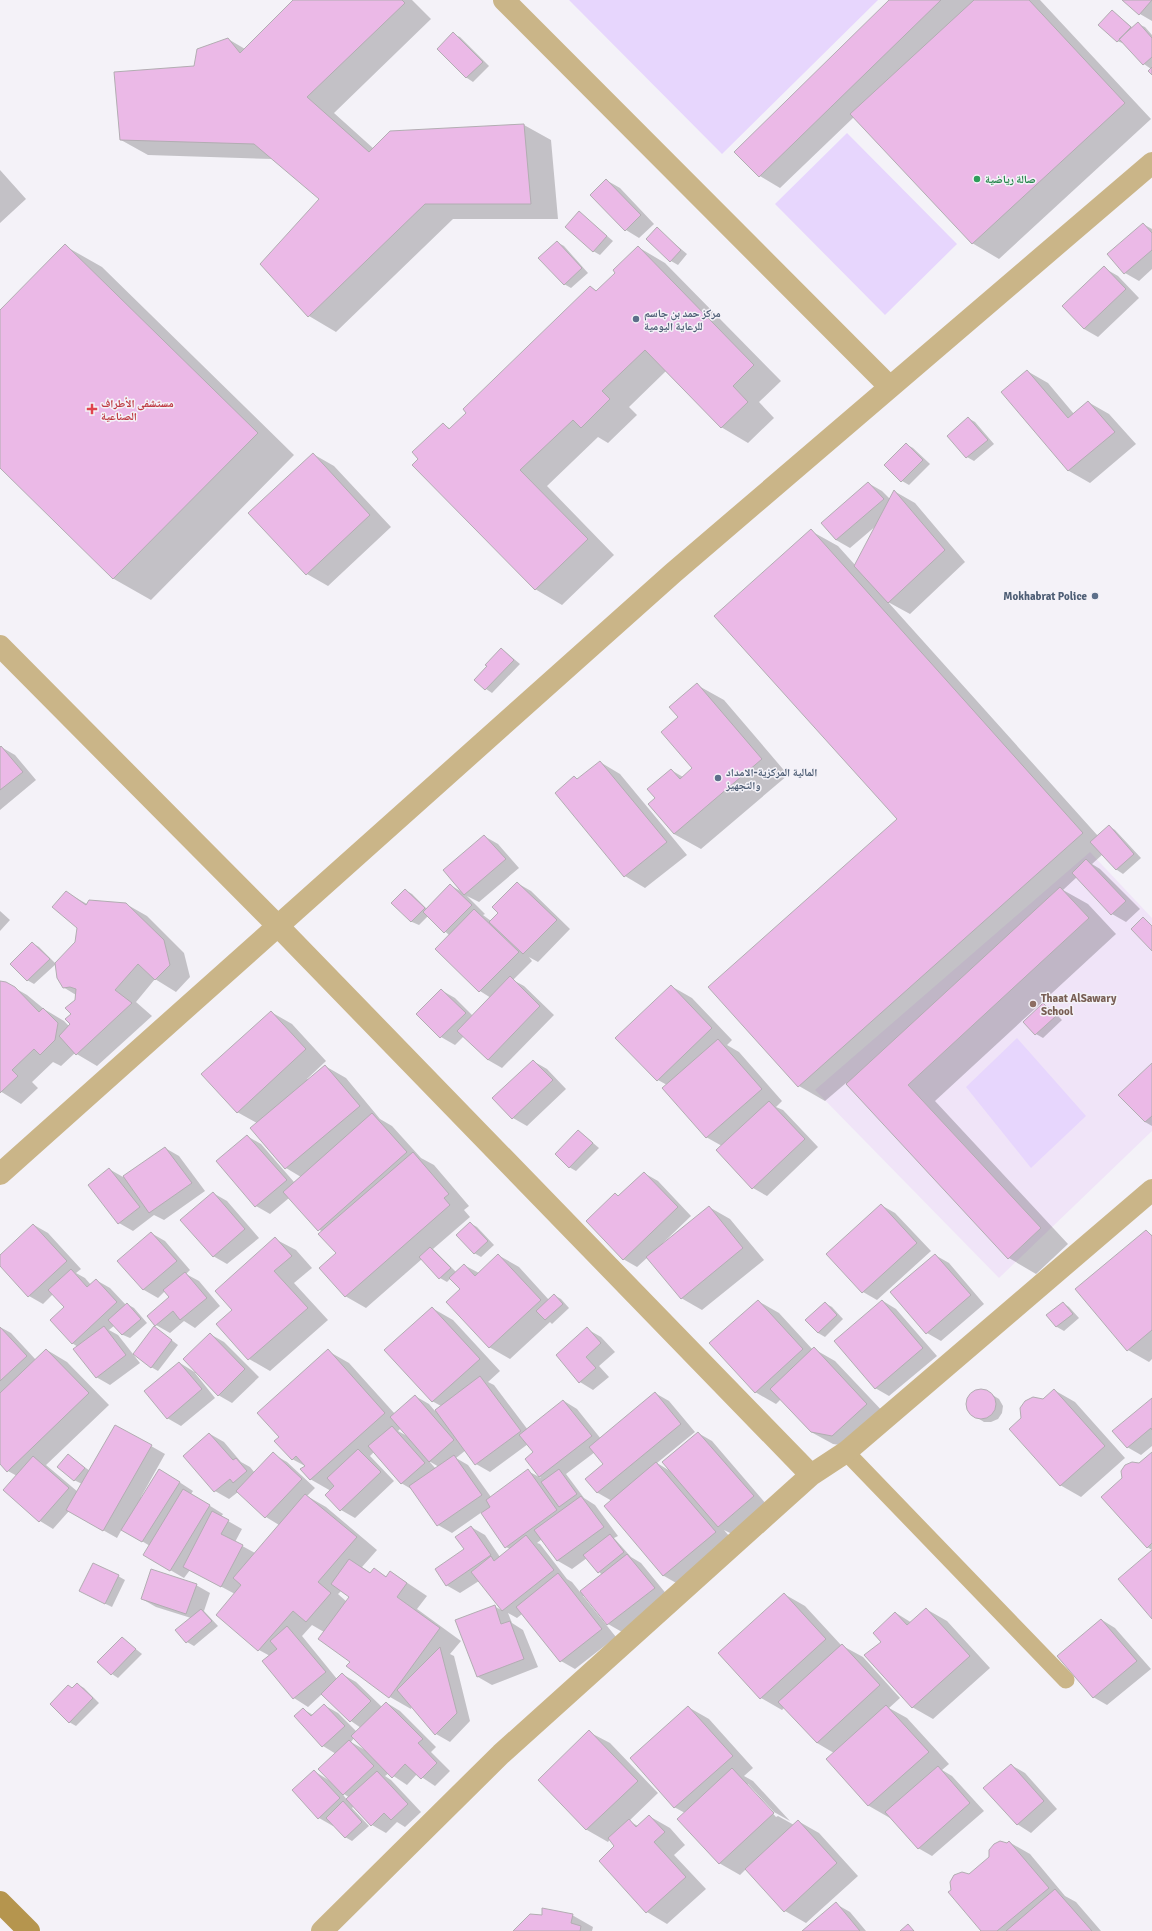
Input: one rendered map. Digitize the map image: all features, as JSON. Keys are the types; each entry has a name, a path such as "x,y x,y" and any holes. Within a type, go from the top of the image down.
{"main road":[{"path":"0,1902 29,1931"}],"street":[{"path":"504,0 890,387"},
{"path":"0,1174 673,573 1152,163"},
{"path":"0,646 278,926 811,1475"},
{"path":"322,1931 501,1754 811,1475 846,1452 1152,1190"}],"lane":[{"path":"846,1452 1066,1680"}],"shaded area":[{"path":"569,0 878,0 722,154"},
{"path":"847,133 957,244 885,315 775,204"},
{"name":"Thaat AlSawary School","path":"1090,852 1152,918 1152,1131 999,1278 815,1090"},
{"path":"1017,1038 1086,1116 1031,1168 966,1087"}],"building":[{"path":"293,0 402,0 405,3 307,97 369,152 390,131 524,124 531,204 425,204 308,317 260,264 319,199 254,144 120,140 114,72 194,66 197,49 228,38 240,53"},
{"path":"889,0 941,0 759,177 734,152"},
{"name":"صالة رياضية","path":"974,0 1029,0 1125,103 972,244 850,114"},
{"path":"1122,0 1152,0 1139,15"},
{"path":"1112,10 1131,27 1117,42 1098,25"},
{"path":"1138,22 1152,38 1152,57 1143,65 1119,39"},
{"path":"453,32 483,62 466,78 437,49"},
{"path":"1152,67 1152,75 1148,71"},
{"path":"606,179 641,215 625,231 590,195"},
{"path":"579,211 607,236 593,252 565,227"},
{"path":"1143,223 1152,233 1152,250 1124,274 1107,254"},
{"path":"657,227 681,250 670,262 646,239"},
{"path":"557,241 582,268 564,285 538,258"},
{"path":"65,244 258,433 113,579 0,468 0,310"},
{"path":"638,246 754,365 733,386 748,402 721,428 645,350 602,391 610,399 581,428 573,420 520,470 588,539 535,590 412,465 418,459 412,452 443,423 449,429 466,413 463,409 590,286 596,291 615,273 613,270"},
{"path":"1104,266 1126,289 1084,329 1062,306"},
{"path":"1027,370 1068,418 1088,401 1115,432 1068,471 1001,392"},
{"path":"968,417 988,440 966,458 947,436"},
{"path":"906,443 923,460 901,482 884,465"},
{"path":"313,453 370,515 306,575 248,513"},
{"path":"868,482 884,499 836,540 821,523"},
{"path":"894,490 945,550 888,603 854,566"},
{"path":"811,529 1083,833 798,1087 708,987 897,819 714,616"},
{"path":"501,648 514,660 485,690 474,680 487,666 485,665"},
{"path":"697,683 762,759 674,834 648,804 655,798 647,789 671,769 680,779 692,768 661,732 678,717 669,707"},
{"path":"1,746 23,772 0,790 0,747"},
{"path":"600,761 667,842 624,877 555,793 574,776 577,779"},
{"path":"1109,825 1134,854 1116,870 1090,842"},
{"path":"484,835 506,859 464,895 443,870"},
{"path":"1086,859 1126,901 1111,915 1072,873"},
{"path":"517,882 557,920 523,954 489,922 498,913 492,907"},
{"path":"450,884 472,905 444,933 423,912"},
{"path":"1060,887 1089,918 908,1085 1041,1228 1008,1259 846,1084"},
{"path":"405,889 425,908 411,922 391,903"},
{"path":"66,891 86,905 89,900 126,903 164,940 170,965 155,980 138,964 115,990 132,1003 76,1055 59,1036 70,1024 65,1019 71,1014 65,1008 75,1000 76,989 70,987 63,988 57,978 55,963 75,942 77,928 52,907"},
{"path":"474,909 519,952 479,992 435,949"},
{"path":"1143,917 1152,926 1152,951 1131,929"},
{"path":"32,942 50,959 27,981 10,964"},
{"path":"510,976 540,1006 488,1060 457,1031"},
{"path":"0,981 6,982 15,987 39,1012 43,1008 58,1023 55,1040 40,1055 34,1049 12,1070 18,1076 0,1093"},
{"path":"671,985 712,1028 657,1081 615,1038"},
{"path":"441,989 466,1013 440,1038 416,1014"},
{"path":"1043,1003 1056,1016 1035,1035 1023,1022"},
{"path":"271,1011 306,1049 237,1113 201,1074"},
{"path":"718,1039 762,1089 706,1138 662,1088"},
{"path":"533,1060 553,1080 512,1119 492,1098"},
{"path":"1152,1063 1152,1116 1145,1122 1118,1095"},
{"path":"325,1065 360,1106 285,1169 250,1128"},
{"path":"769,1101 805,1139 752,1189 716,1150"},
{"path":"372,1113 407,1152 318,1231 283,1192"},
{"path":"578,1130 593,1143 569,1168 555,1154"},
{"path":"247,1135 287,1180 255,1207 216,1161"},
{"path":"165,1147 192,1183 149,1213 123,1176"},
{"path":"413,1152 449,1194 444,1198 450,1205 345,1297 319,1268 336,1253 318,1234"},
{"path":"109,1168 140,1207 118,1224 88,1185"},
{"path":"644,1172 678,1207 623,1260 586,1221 615,1193 618,1196"},
{"path":"213,1192 245,1229 213,1257 180,1220"},
{"path":"881,1204 917,1243 862,1293 826,1254"},
{"path":"709,1206 743,1248 681,1299 646,1257"},
{"path":"470,1222 488,1241 474,1254 456,1235"},
{"path":"33,1224 67,1261 28,1297 0,1266 0,1255"},
{"path":"1146,1230 1152,1236 1152,1330 1127,1351 1075,1289"},
{"path":"151,1232 177,1261 143,1290 117,1261"},
{"path":"275,1237 292,1256 274,1271 308,1308 248,1360 216,1324 232,1310 215,1291"},
{"path":"430,1247 451,1268 439,1279 419,1257"},
{"path":"498,1254 541,1300 489,1348 446,1302 460,1289 449,1278 464,1264 475,1276"},
{"path":"935,1254 971,1295 926,1334 890,1292"},
{"path":"71,1269 87,1287 96,1279 117,1302 72,1344 50,1320 64,1307 48,1290"},
{"path":"185,1272 207,1298 180,1320 173,1311 155,1326 147,1316 169,1297 163,1290"},
{"path":"554,1294 563,1304 545,1320 536,1311"},
{"path":"758,1300 803,1349 755,1393 709,1343"},
{"path":"882,1300 923,1348 875,1389 834,1341"},
{"path":"825,1302 837,1315 818,1333 805,1320"},
{"path":"1063,1302 1073,1314 1056,1327 1046,1315"},
{"path":"127,1303 141,1319 122,1335 108,1320"},
{"path":"432,1307 480,1359 432,1402 384,1350"},
{"path":"104,1326 126,1355 96,1378 73,1349"},
{"path":"154,1326 172,1340 151,1368 133,1354"},
{"path":"0,1327 27,1356 0,1381"},
{"path":"587,1327 601,1343 586,1357 596,1368 579,1383 556,1355"},
{"path":"210,1333 245,1369 218,1396 183,1359"},
{"path":"814,1347 867,1404 832,1436 811,1432 770,1389"},
{"path":"46,1349 89,1393 7,1472 0,1464 0,1393"},
{"path":"328,1349 385,1413 310,1480 300,1469 305,1466 296,1456 292,1460 274,1441 279,1437 257,1413"},
{"path":"179,1362 202,1389 167,1419 144,1391"},
{"path":"480,1376 521,1431 475,1465 435,1410"},
{"path":"981,1389 987,1390 995,1398 995,1410 987,1418 981,1419 975,1418 967,1410 966,1404 967,1398 975,1390"},
{"path":"1054,1389 1105,1446 1060,1486 1009,1429 1021,1418 1020,1408 1025,1401 1033,1397 1043,1399"},
{"path":"655,1392 681,1424 597,1493 585,1479 603,1464 589,1447"},
{"path":"415,1395 454,1440 429,1462 390,1417"},
{"path":"1152,1398 1152,1430 1151,1428 1127,1448 1112,1431"},
{"path":"563,1400 592,1436 539,1477 525,1459 533,1452 519,1435"},
{"path":"115,1425 152,1445 103,1531 66,1510"},
{"path":"392,1426 425,1463 401,1484 368,1446"},
{"path":"698,1432 754,1496 718,1527 662,1462"},
{"path":"209,1433 233,1460 236,1458 247,1471 233,1483 230,1479 214,1492 183,1456"},
{"path":"358,1449 381,1472 340,1511 325,1495 334,1486 327,1478"},
{"path":"273,1452 302,1479 265,1518 236,1491"},
{"path":"1152,1452 1152,1543 1147,1548 1101,1497 1122,1478 1121,1471 1125,1465 1132,1462 1139,1463"},
{"path":"68,1454 85,1468 74,1481 57,1467"},
{"path":"454,1455 482,1495 437,1526 409,1486"},
{"path":"33,1456 69,1488 39,1522 3,1490"},
{"path":"656,1462 716,1532 663,1576 604,1506"},
{"path":"159,1469 180,1482 142,1542 121,1530"},
{"path":"528,1469 557,1510 505,1548 481,1513 490,1507 486,1500"},
{"path":"559,1469 577,1494 559,1507 541,1482"},
{"path":"183,1489 210,1505 170,1571 143,1555"},
{"path":"305,1494 357,1537 318,1582 331,1593 306,1622 293,1611 258,1651 216,1615 241,1585 233,1578"},
{"path":"581,1496 604,1527 557,1561 534,1530"},
{"path":"212,1511 229,1520 221,1534 243,1545 221,1587 183,1567"},
{"path":"471,1526 491,1555 446,1586 435,1569 464,1549 455,1537"},
{"path":"610,1534 624,1552 598,1573 583,1555"},
{"path":"526,1535 554,1570 502,1611 471,1572 491,1556 494,1561"},
{"path":"1152,1550 1152,1619 1118,1579"},
{"path":"627,1554 655,1588 607,1625 580,1591"},
{"path":"349,1559 370,1573 374,1568 386,1577 390,1571 407,1583 397,1597 440,1628 389,1698 346,1666 350,1662 318,1639 349,1597 331,1584"},
{"path":"93,1563 119,1575 105,1604 79,1591"},
{"path":"151,1569 197,1584 186,1614 141,1599"},
{"path":"558,1573 602,1629 560,1662 516,1607"},
{"path":"784,1593 826,1639 760,1699 718,1653"},
{"path":"495,1605 501,1624 510,1621 524,1659 477,1677 455,1620"},
{"path":"926,1608 970,1656 912,1708 864,1655 881,1642 873,1633 895,1612 907,1625"},
{"path":"201,1609 212,1621 186,1643 175,1630"},
{"path":"1101,1619 1137,1661 1093,1698 1057,1656"},
{"path":"287,1626 326,1672 293,1699 262,1661 277,1649 270,1641"},
{"path":"122,1637 136,1649 111,1675 97,1662"},
{"path":"842,1644 880,1685 817,1743 778,1702"},
{"path":"440,1647 457,1713 435,1735 397,1690"},
{"path":"342,1673 371,1701 350,1722 321,1694"},
{"path":"77,1683 93,1698 69,1723 50,1704 68,1685 72,1688"},
{"path":"386,1702 423,1739 418,1743 437,1763 421,1779 405,1764 392,1778 351,1736"},
{"path":"324,1704 345,1726 322,1747 294,1716 303,1708 311,1716"},
{"path":"886,1705 929,1752 868,1806 826,1759"},
{"path":"688,1706 733,1756 674,1808 630,1758"},
{"path":"589,1730 638,1781 586,1830 538,1780"},
{"path":"349,1740 374,1766 343,1795 318,1769"},
{"path":"1011,1764 1044,1801 1017,1825 983,1788"},
{"path":"938,1766 970,1803 918,1849 885,1812"},
{"path":"732,1768 774,1813 719,1864 677,1819"},
{"path":"314,1770 340,1798 318,1819 292,1790"},
{"path":"377,1771 408,1804 391,1820 384,1813 371,1826 346,1799"},
{"path":"343,1801 362,1822 345,1838 326,1818"},
{"path":"649,1815 665,1832 654,1842 686,1877 646,1913 599,1861 614,1846 608,1838 629,1819 636,1827"},
{"path":"798,1820 837,1863 784,1912 745,1869"},
{"path":"1000,1841 1007,1843 1009,1841 1049,1888 997,1931 981,1931 948,1892 951,1890 950,1882 954,1875 962,1872 969,1874 989,1857 989,1850 994,1844"},
{"path":"1055,1889 1092,1931 1006,1931"},
{"path":"836,1902 860,1931 802,1931"},
{"path":"542,1908 573,1914 571,1923 581,1926 580,1931 513,1931 530,1914 542,1915"},
{"path":"908,1924 914,1931 900,1931"}],"place":[{"name":"صالة رياضية","path":"977,179"},
{"name":"مركز حمد بن جاسم للرعاية اليومية","path":"636,319"},
{"name":"مستشفى الأطراف الصناعية","path":"92,409"},
{"name":"Mokhabrat Police","path":"1095,596"},
{"name":"المالية المركزية-الامداد والتجهيز","path":"718,778"},
{"name":"Thaat AlSawary School","path":"1033,1004"}]}
